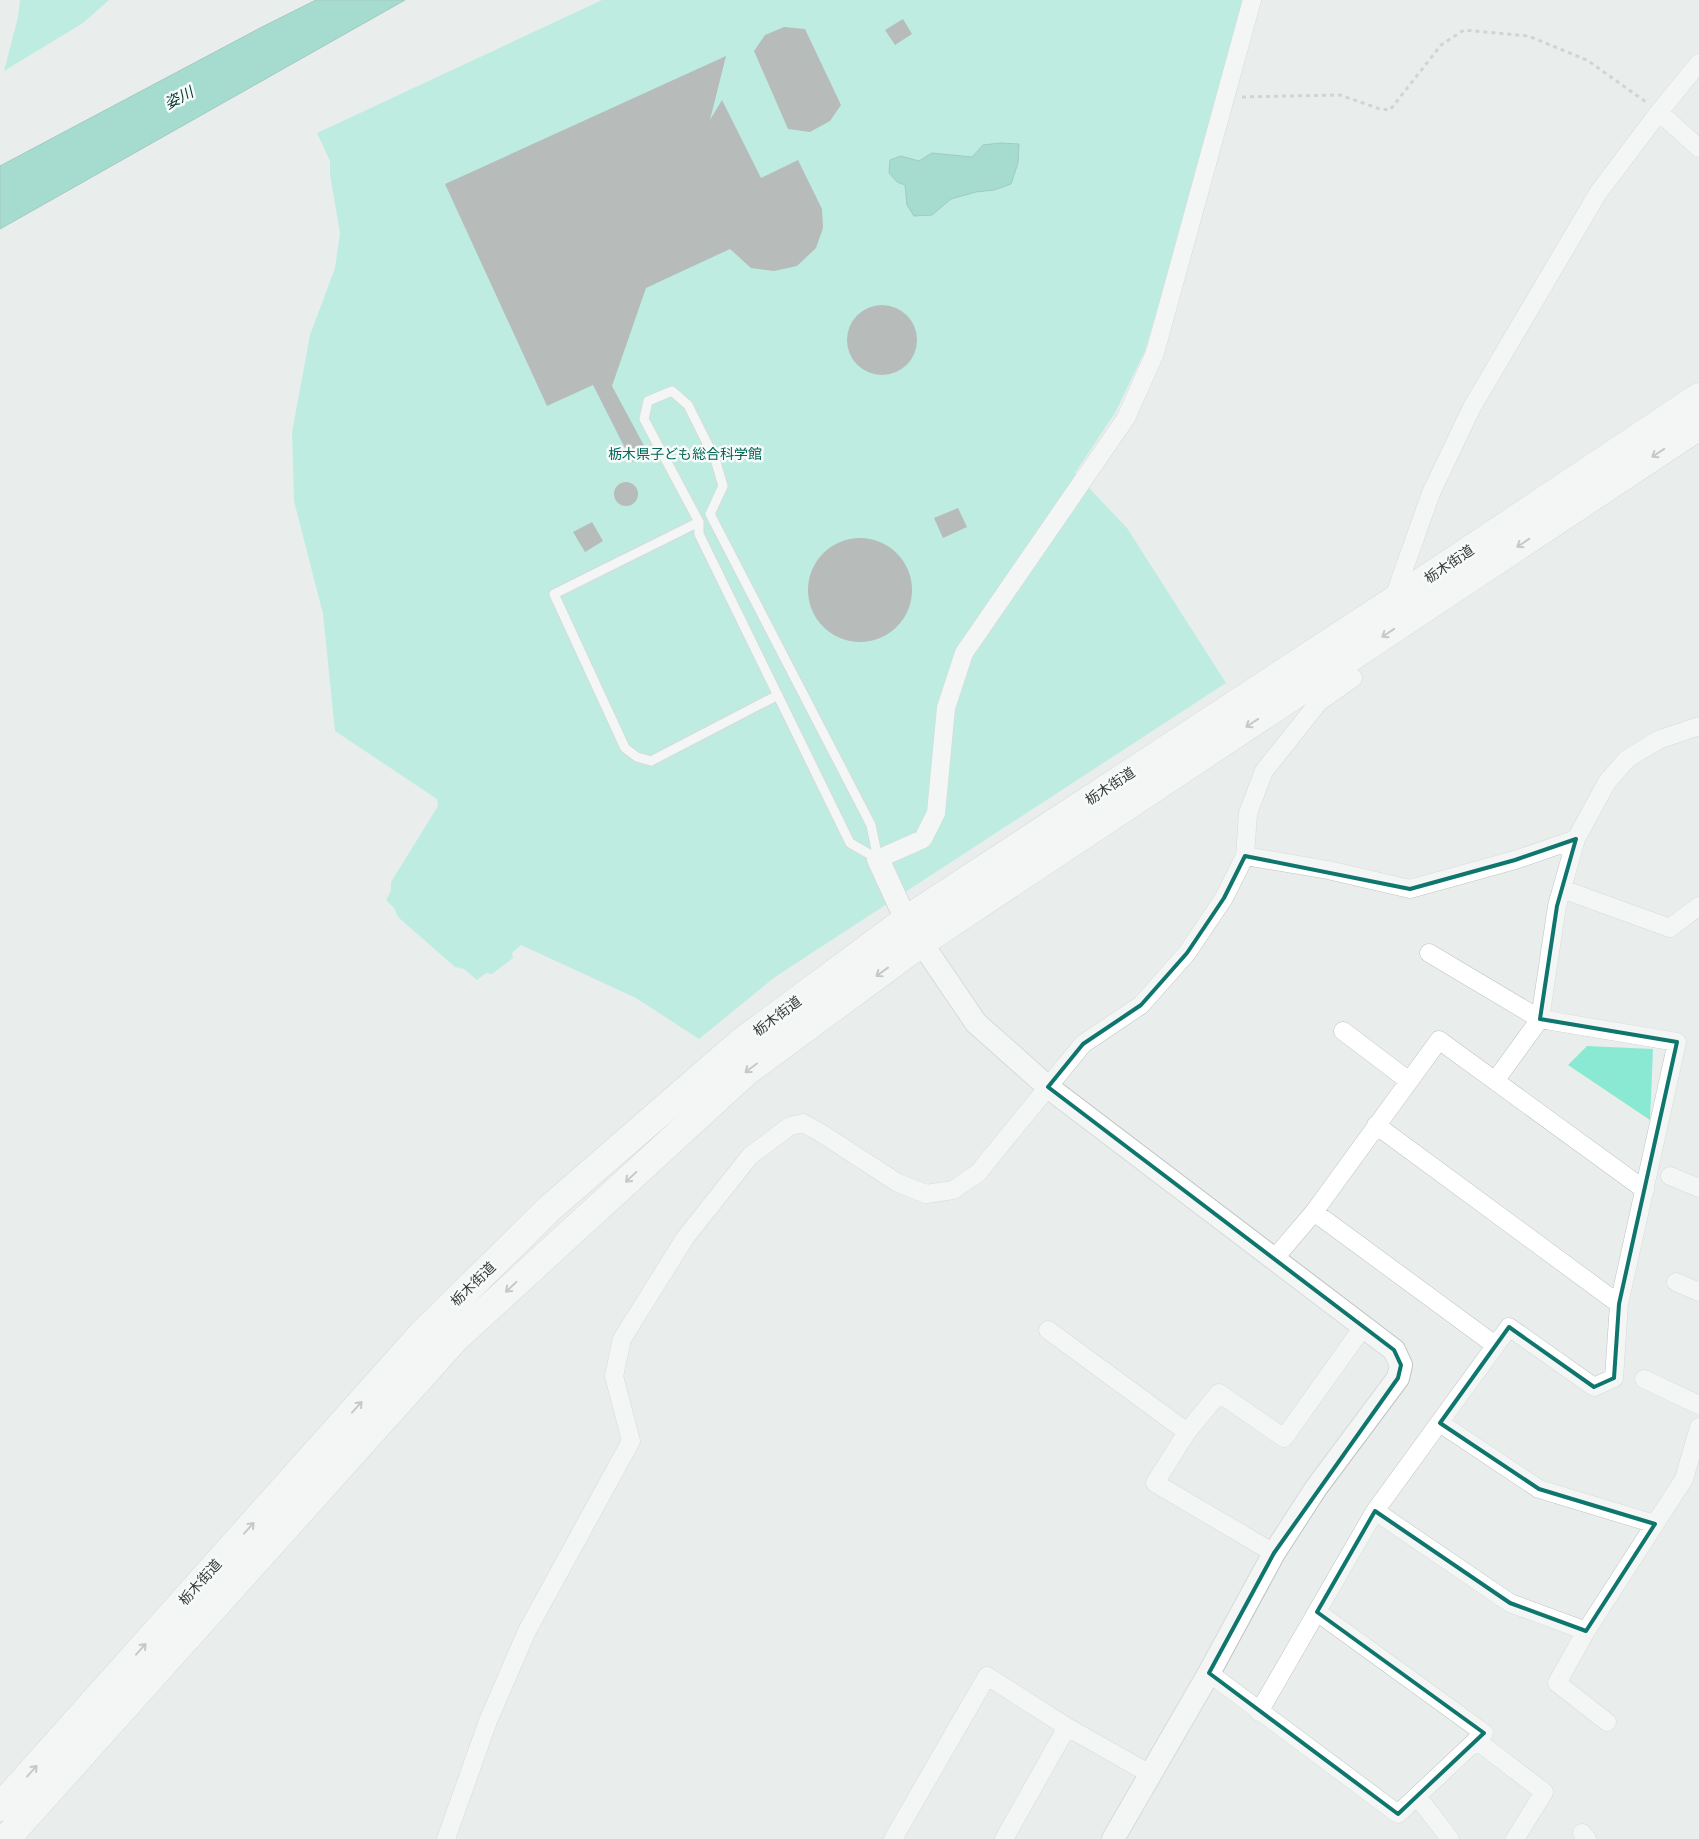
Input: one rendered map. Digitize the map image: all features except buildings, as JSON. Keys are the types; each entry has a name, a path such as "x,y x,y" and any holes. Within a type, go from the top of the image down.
{"highway":[{"name":"栃木街道","path":"0,1807 422,1334 550,1208 740,1043 906,920 1393,601 1699,397"},
{"name":"栃木街道","path":"6,1839 454,1339 746,1072 922,943 1699,426"}],"street":[{"path":"1113,1839 1209,1673 1274,1553 1316,1488 1398,1378 1400,1365 1394,1350 1048,1087 976,1023 906,920 878,859 923,839 936,813 946,708 964,653 1126,418 1155,353 1252,0"},
{"path":"1393,601 1431,493 1472,407 1598,194 1659,112 1699,63"},
{"path":"1659,112 1699,148"},
{"path":"446,1839 488,1721 527,1631 631,1441 614,1376 622,1339 686,1238 750,1156 790,1126 803,1123 821,1132 898,1182 926,1194 953,1190 978,1172 1083,1044 1141,1005 1187,952 1224,898 1245,856 1248,813 1264,771 1319,702 1352,678"},
{"path":"1495,1081 1540,1019 1557,906 1576,839 1607,782 1627,759 1658,740 1699,726"},
{"path":"1245,856 1328,870 1410,889 1515,860 1576,839"},
{"path":"1562,889 1670,928 1699,906"},
{"path":"1259,1712 1375,1511 1509,1327 1594,1387 1614,1378 1619,1304 1677,1042 1540,1019 1429,953"},
{"path":"1342,1032 1409,1080"},
{"path":"1274,1259 1314,1212 1439,1040 1645,1190"},
{"path":"1376,1125 1619,1304"},
{"path":"1670,1176 1699,1188"},
{"path":"1314,1212 1495,1345"},
{"path":"1676,1282 1699,1292"},
{"path":"1274,1553 1156,1483 1187,1432 1219,1393 1284,1438 1363,1327"},
{"path":"1048,1330 1187,1432"},
{"path":"1644,1379 1699,1405"},
{"path":"1440,1423 1539,1489 1655,1524"},
{"path":"1607,1722 1557,1683 1586,1631 1684,1480 1699,1427"},
{"path":"1375,1511 1510,1603 1586,1631"},
{"path":"1209,1673 1398,1814 1484,1733 1318,1612"},
{"path":"893,1839 987,1676 1067,1727 1150,1774"},
{"path":"1004,1839 1067,1727"},
{"path":"1476,1740 1544,1792 1515,1839"},
{"path":"1417,1796 1450,1839"}],"lane":[{"path":"672,391 688,405 715,459 723,486 710,514 871,825 878,859 850,843 699,534 699,522 644,419 648,401 672,391"},
{"path":"699,522 554,594 626,748 637,757 651,761 778,694"}],"path":[{"path":"1225,97 1340,95 1380,109 1390,110 1441,45 1464,30 1528,36 1587,60 1659,112"}],"highlighted area":[{"path":"1576,839 1557,906 1540,1019 1677,1042 1619,1304 1614,1378 1594,1387 1509,1327 1440,1423 1539,1489 1655,1524 1586,1631 1510,1603 1375,1511 1317,1612 1484,1733 1398,1814 1209,1673 1274,1553 1398,1378 1401,1365 1394,1350 1048,1087 1083,1044 1141,1005 1187,953 1224,898 1245,856 1410,889 1515,860"}],"green space":[{"path":"20,0 109,0 83,23 4,71 18,17"},
{"name":"栃木県子ども総合科学館","path":"602,0 1243,0 1209,134 1145,351 1115,413 1075,473 1127,528 1226,683 775,977 699,1039 636,998 521,945 512,953 513,958 492,974 486,973 477,980 464,969 455,967 398,917 394,908 386,900 391,891 391,882 438,806 437,799 335,731 323,614 294,501 292,432 310,335 335,268 340,233 330,175 330,161 317,133"},
{"path":"1587,1046 1653,1049 1650,1120 1568,1065"}],"water":[{"name":"姿川","path":"316,0 405,0 0,229 0,166"},
{"path":"1000,143 1019,144 1018,163 1011,184 994,190 976,192 951,199 932,215 914,216 907,205 905,185 897,182 889,173 890,160 901,156 919,161 932,153 972,157 983,145"}]}
